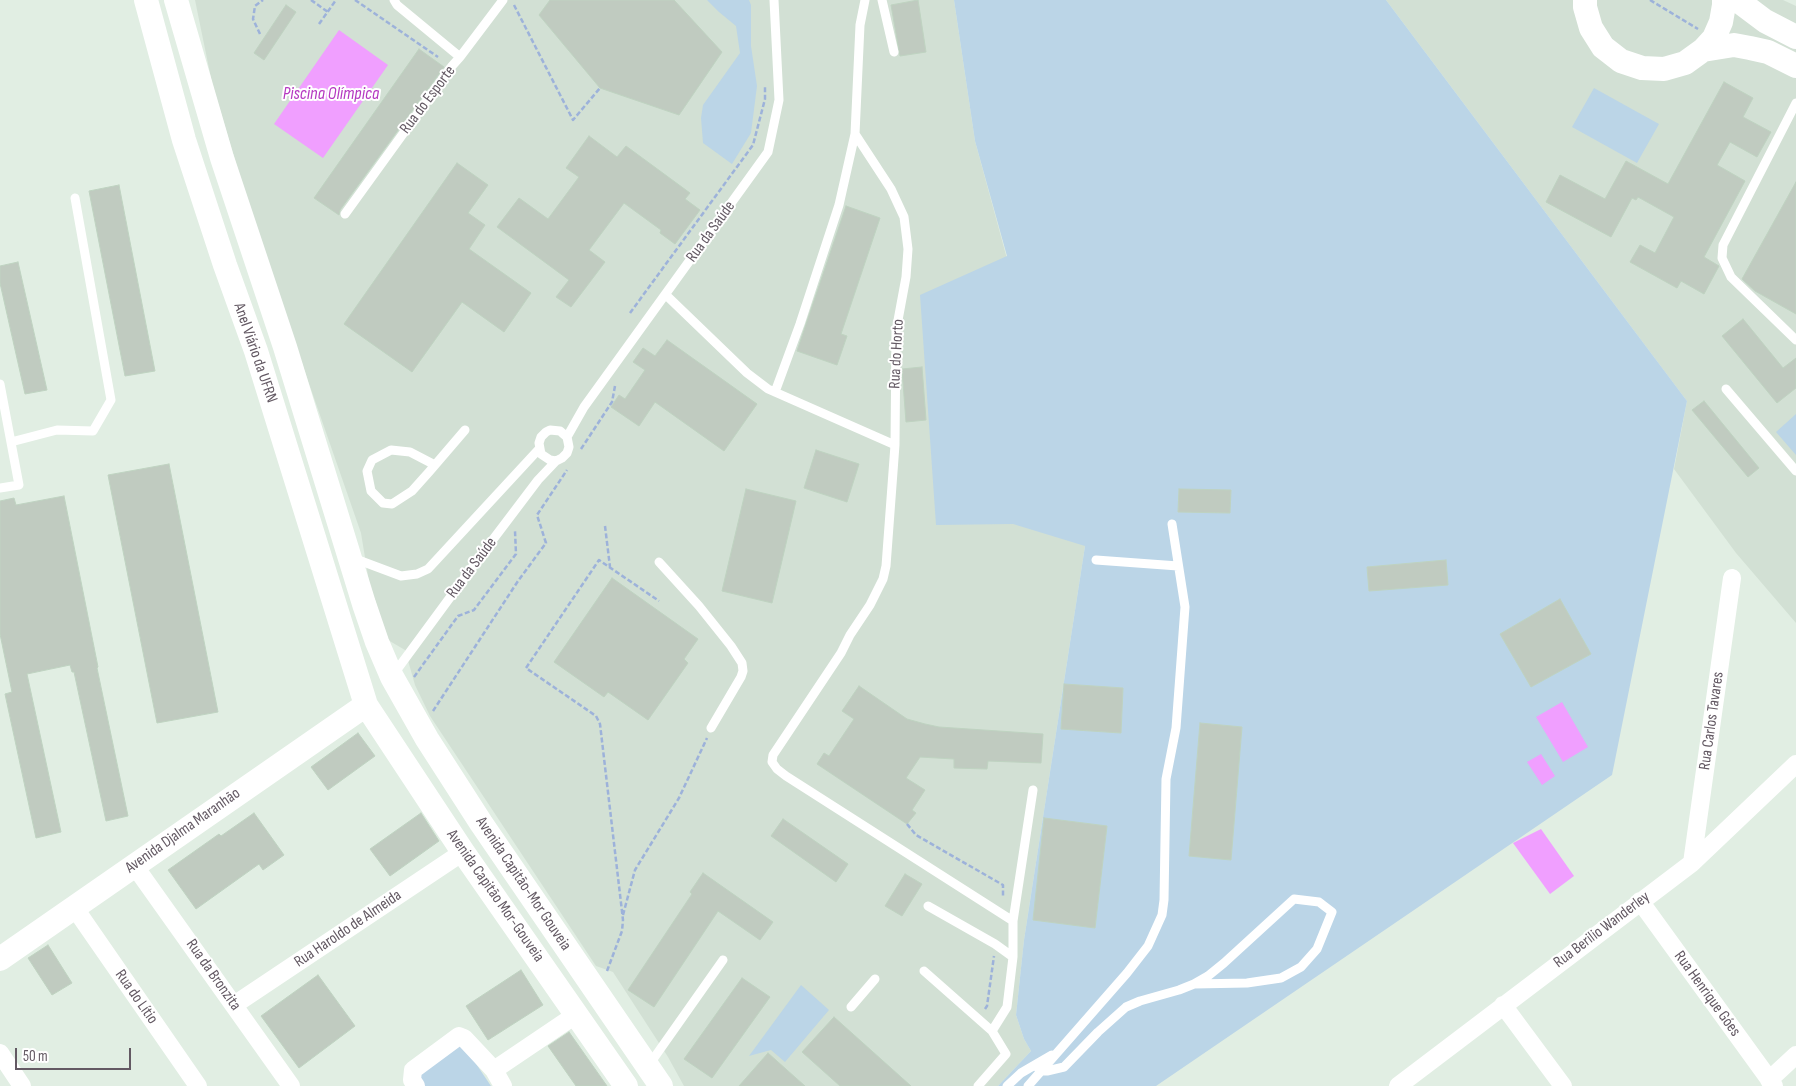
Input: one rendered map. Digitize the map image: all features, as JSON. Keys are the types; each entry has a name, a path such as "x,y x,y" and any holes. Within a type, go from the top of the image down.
{"main road":[{"name":"Anel Viário da UFRN","path":"146,0 184,140 225,266 256,351 366,705"},
{"name":"Anel Viário da UFRN","path":"176,0 222,158 286,347 377,642 402,680"},
{"path":"1582,2 1591,28 1603,47 1621,61 1642,68 1664,69 1685,63 1709,44 1721,22 1724,0"},
{"path":"1737,0 1765,21 1796,38"},
{"path":"1709,44 1734,45 1768,52 1796,66"},
{"name":"Avenida Capitão-Mor Gouveia","path":"402,680 427,739 481,823 661,1086"},
{"name":"Avenida Capitão Mor-Gouveia","path":"366,705 463,852 626,1086"},
{"name":"Avenida Djalma Maranhão","path":"0,959 366,705"}],"street":[{"name":"Rua Carlos Tavares","path":"1692,863 1732,578"},
{"name":"Rua Berilio Wanderley","path":"1398,1086 1692,863 1796,764"},
{"name":"Rua Haroldo de Almeida","path":"234,1006 463,852"},
{"name":"Rua da Bronzita","path":"134,865 291,1086"},
{"name":"Rua Henrique Góes","path":"1640,901 1771,1083"},
{"name":"Rua do Lítio","path":"74,907 198,1086"},
{"path":"1503,1005 1563,1086"},
{"path":"494,1070 577,1014"},
{"path":"416,1086 412,1076 414,1070 459,1036 464,1038 494,1070 503,1086"},
{"path":"0,1053 22,1086"},
{"path":"1771,1083 1796,1055"}],"lane":[{"name":"Rua do Esporte","path":"345,214 460,57 397,5 394,0"},
{"path":"460,57 503,0"},
{"name":"Rua da Saúde","path":"567,437 584,407 666,296 768,152 779,100 774,0"},
{"path":"775,392 800,324 839,205 855,134 860,25 865,0"},
{"path":"882,0 894,52"},
{"path":"1796,104 1723,245 1722,258 1731,277 1796,340"},
{"name":"Rua do Horto","path":"855,134 891,189 904,217 908,249 906,277 896,331 895,446 886,566 883,580 870,606 773,755 772,762 786,776 1013,921"},
{"path":"11,442 57,430 93,431 111,400 76,198"},
{"path":"666,296 747,373 775,392 895,446"},
{"path":"0,384 19,485 0,488"},
{"path":"1726,389 1796,471"},
{"path":"435,465 410,452 391,450 372,460 367,471 371,491 383,504 392,504 412,491 435,465 465,430"},
{"name":"Rua da Saúde","path":"350,556 402,576 418,574 428,569 539,449 538,443 541,437 550,430 560,431 567,437 569,447 567,454 556,461 538,480 488,546 402,680"},
{"path":"539,449 546,458 556,461"},
{"path":"1028,1086 1038,1068 1056,1052 1127,973 1148,946 1162,915 1164,900 1166,779 1176,728 1185,607 1172,524"},
{"path":"1096,560 1178,566"},
{"path":"659,562 694,600 731,646 742,663 743,671 741,677 711,728"},
{"path":"992,1031 1007,1006 1013,957 1013,921 1033,790"},
{"path":"1007,1086 1021,1073 1038,1068 1053,1071 1064,1067 1073,1060 1098,1032 1126,1007 1140,1000 1194,984 1224,963 1294,899 1319,902 1332,912 1317,949 1301,967 1281,978 1247,983 1194,984"},
{"path":"928,906 995,944 1013,957"},
{"path":"647,1067 723,960"},
{"path":"924,971 992,1031 1006,1054 978,1086"},
{"path":"851,1007 875,979"}],"path":[{"path":"260,34 253,19 255,6 264,0"},
{"path":"310,0 328,12"},
{"path":"319,24 336,0"},
{"path":"355,0 452,66"},
{"path":"511,0 573,120 600,88"},
{"path":"1650,0 1709,44"},
{"path":"630,313 754,145 765,99 765,79"},
{"path":"576,456 612,402 615,385"},
{"path":"430,716 518,581 546,544 537,515 567,469"},
{"path":"605,526 610,568"},
{"path":"402,680 413,679 458,616 474,610 516,554 515,528"},
{"path":"608,964 622,931 623,916 600,724 596,716 526,668 599,560 659,601"},
{"path":"623,916 635,870 679,798 711,728"}],"shaded area":[{"path":"195,0 954,0 975,141 1085,546 1024,940 1016,1015 1024,1039 1031,1051 998,1086 684,1086 668,1057 613,972 596,966 430,716 415,685 405,650 388,640 369,582 361,533 258,237 212,83"},
{"path":"707,0 749,0 751,5 751,46 757,86 751,133 732,164 703,143 701,118 703,105 740,53 736,26"},
{"path":"954,0 1386,0 1687,401 1612,775 1156,1086 998,1086 1031,1051 1024,1039 1016,1015 1024,940 1085,546 1013,524 936,525 920,295 1007,256 975,141"},
{"path":"1386,0 1783,0 1796,6 1796,623 1736,553 1674,469 1687,401"},
{"path":"1594,88 1659,124 1637,163 1572,127"},
{"path":"1796,414 1796,455 1776,432"},
{"path":"801,985 829,1010 785,1062 771,1050 749,1056"},
{"path":"460,1040 491,1086 425,1086 416,1072"}],"water":[{"name":"Piscina Olímpica","path":"339,30 388,65 323,158 274,124"},
{"path":"1562,702 1588,747 1563,762 1536,717"},
{"path":"1541,754 1555,776 1542,785 1527,762"},
{"path":"1541,829 1574,876 1550,894 1513,843"}],"building":[{"path":"550,0 674,0 722,52 679,115 600,88 539,15"},
{"path":"918,0 926,52 900,56 891,5"},
{"path":"286,5 296,12 264,60 254,53"},
{"path":"419,49 444,67 340,210 339,215 314,198"},
{"path":"1724,82 1753,98 1743,117 1771,132 1757,157 1730,142 1717,165 1745,181 1704,257 1719,266 1704,294 1681,281 1677,288 1630,262 1640,245 1655,253 1674,217 1638,197 1636,200 1632,198 1611,237 1546,202 1560,175 1605,199 1626,161 1668,184"},
{"path":"589,136 617,157 626,146 690,193 685,199 700,210 675,244 660,233 661,230 624,203 589,250 605,262 571,307 556,297 569,280 497,227 519,198 548,219 579,177 566,168"},
{"path":"457,163 488,185 468,213 485,225 469,249 531,293 504,332 462,302 412,372 344,324"},
{"path":"1796,182 1796,314 1755,291 1742,279"},
{"path":"119,185 155,371 125,376 89,191"},
{"path":"846,206 880,218 841,334 847,336 837,365 797,351"},
{"path":"18,262 47,390 25,394 0,283 0,266"},
{"path":"1743,319 1783,368 1796,358 1796,388 1777,403 1722,336"},
{"path":"667,340 757,404 724,451 655,402 639,426 611,407 619,395 625,399 645,370 633,362 643,348 655,356"},
{"path":"922,367 926,420 906,422 902,369"},
{"path":"1704,401 1759,468 1748,477 1692,410"},
{"path":"816,450 859,464 847,502 804,488"},
{"path":"169,464 218,712 157,723 108,475"},
{"path":"746,489 796,501 772,603 722,591"},
{"path":"1179,489 1231,490 1230,513 1178,512"},
{"path":"64,496 128,816 106,821 74,672 72,672 70,665 27,674 61,832 36,838 5,694 12,692 0,634 0,501 14,498 16,505"},
{"path":"1446,560 1448,585 1369,591 1367,567"},
{"path":"612,578 698,639 684,659 688,663 648,720 608,692 604,697 554,662"},
{"path":"1560,599 1591,654 1531,687 1500,634"},
{"path":"1064,684 1123,688 1121,733 1061,729"},
{"path":"859,686 907,719 925,724 939,727 1043,734 1041,763 988,761 987,769 954,768 954,759 920,757 906,778 925,790 912,810 916,813 907,824 817,764 824,753 829,756 854,719 842,711"},
{"path":"1200,723 1242,727 1231,860 1189,856"},
{"path":"358,733 375,756 328,790 311,767"},
{"path":"254,813 284,855 263,870 259,864 196,909 168,870 219,834 221,836"},
{"path":"421,813 439,841 390,876 370,849"},
{"path":"1044,818 1107,826 1095,928 1033,920"},
{"path":"783,819 848,864 836,882 771,836"},
{"path":"703,873 773,922 760,940 718,911 654,1007 628,990 692,894 690,892"},
{"path":"905,874 922,884 902,916 885,906"},
{"path":"48,945 72,983 52,995 28,958"},
{"path":"521,970 543,1005 488,1040 466,1006"},
{"path":"318,975 355,1026 299,1068 261,1016"},
{"path":"742,978 770,997 712,1078 684,1059"},
{"path":"834,1017 911,1086 840,1086 802,1052"},
{"path":"569,1032 607,1086 576,1086 548,1046"},
{"path":"768,1053 787,1070 805,1086 739,1086"}]}
